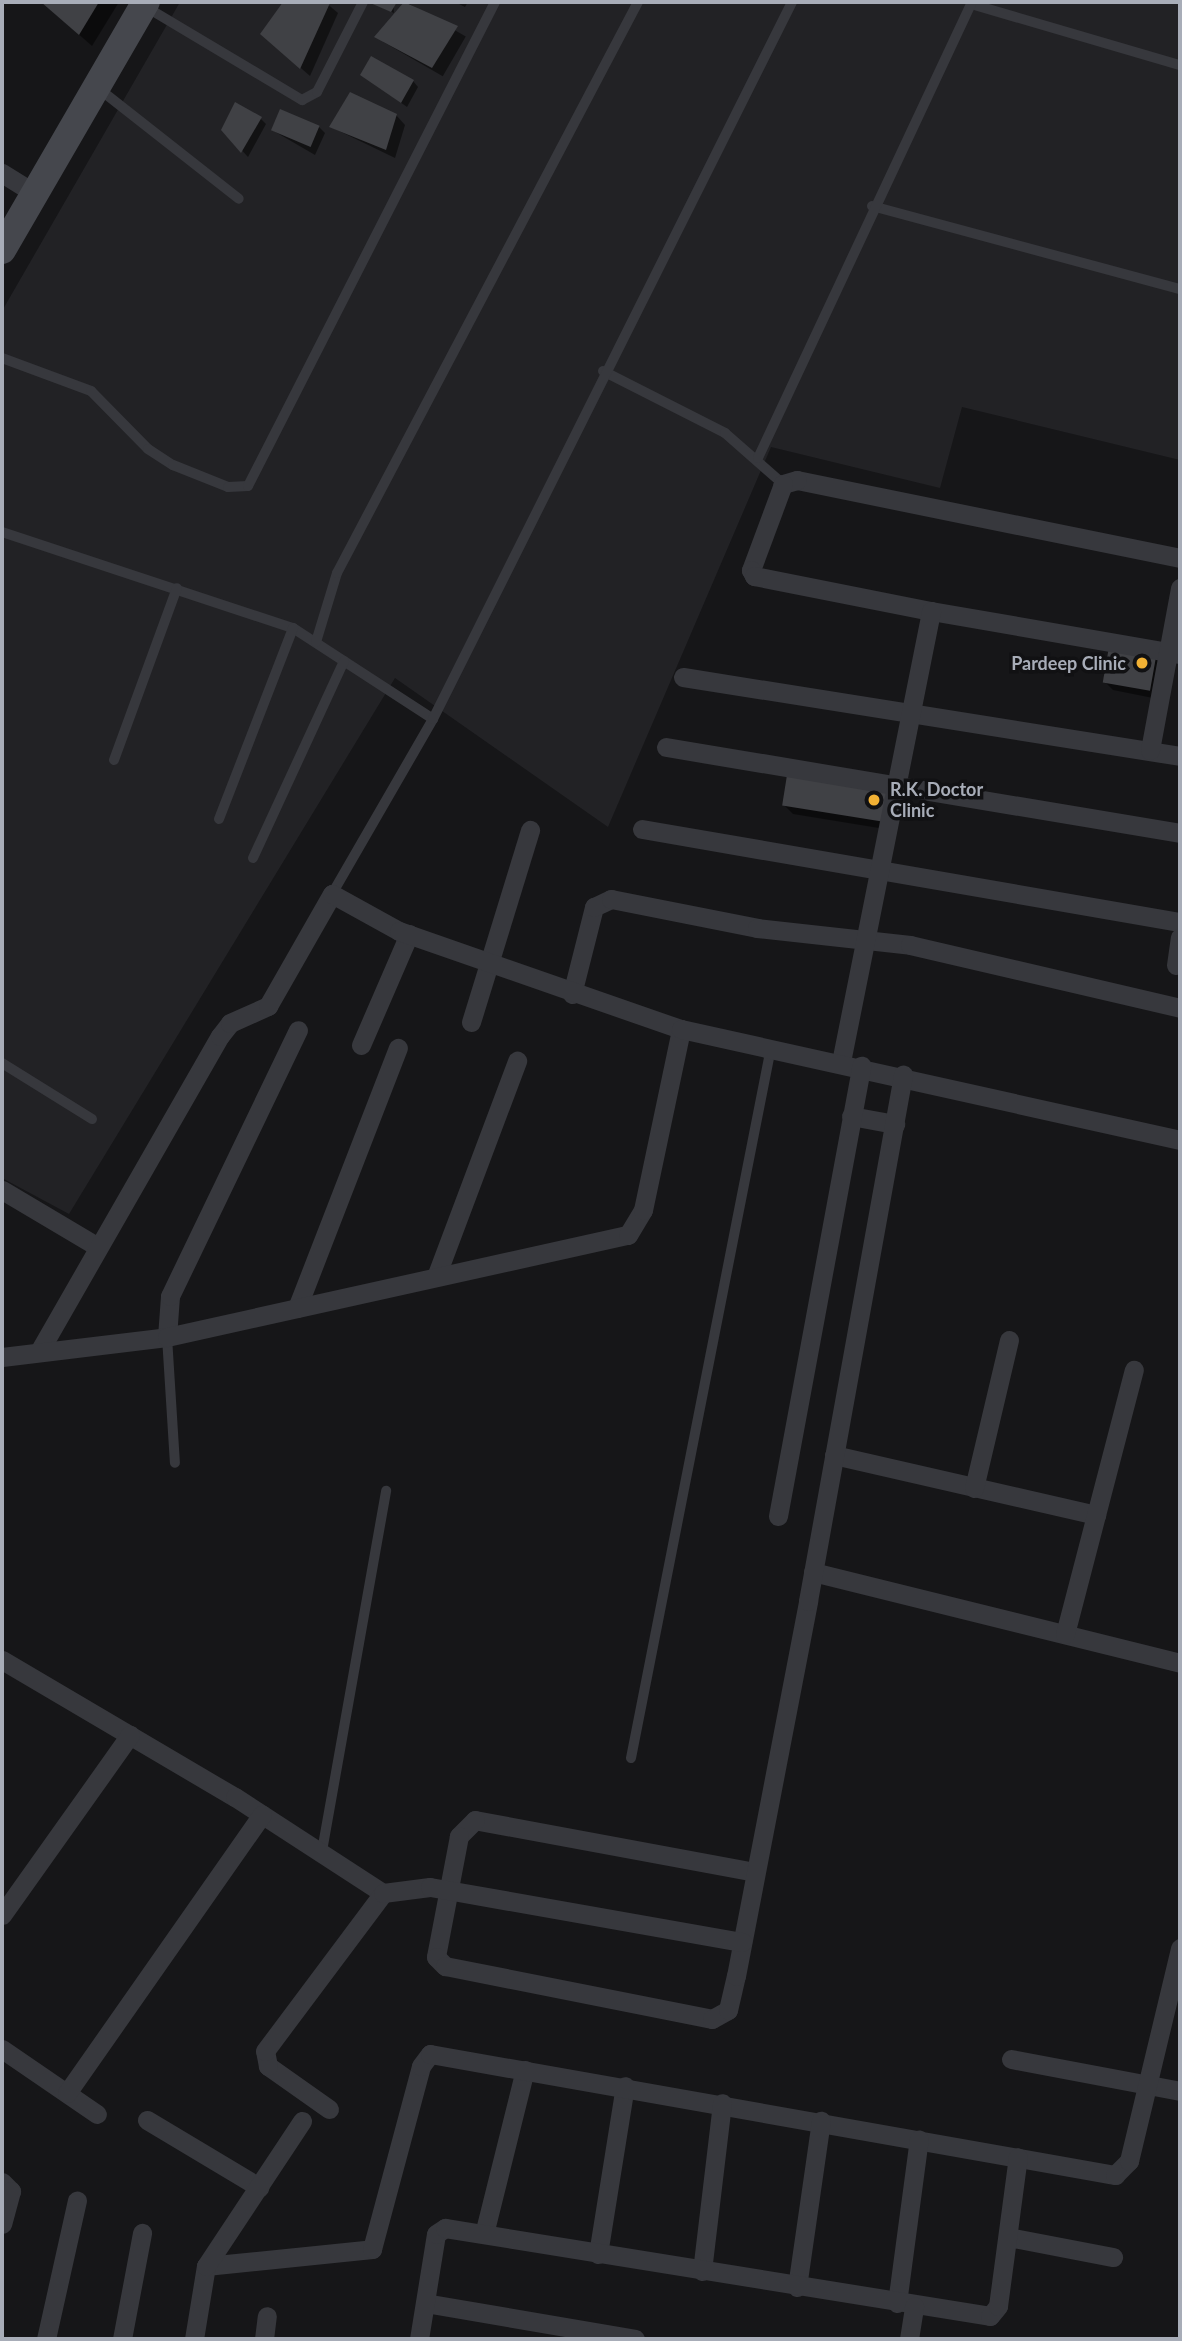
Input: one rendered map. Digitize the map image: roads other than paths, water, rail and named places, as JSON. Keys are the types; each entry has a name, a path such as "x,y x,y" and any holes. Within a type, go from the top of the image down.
{"street":[{"path":"2,250 145,4"},
{"path":"2,173 34,193"},
{"path":"1173,653 931,611 752,575 783,484 797,480 1180,558"},
{"path":"1150,750 1173,653 1180,588"},
{"path":"841,1062 931,611"},
{"path":"683,677 1180,755"},
{"path":"666,747 898,782 1180,833"},
{"path":"642,829 1180,922"},
{"path":"471,1022 530,830"},
{"path":"40,1350 220,1036 230,1023 268,1006 332,894 409,934 572,994 681,1029 903,1075 1180,1140"},
{"path":"572,994 594,907 603,899 757,928 865,940 998,962 1180,1008"},
{"path":"361,1045 409,934"},
{"path":"1176,965 1180,937"},
{"path":"2,1357 40,1350 167,1337 437,1274 628,1235 643,1210 681,1029"},
{"path":"167,1337 170,1296 298,1030"},
{"path":"298,1308 398,1048"},
{"path":"437,1274 517,1061"},
{"path":"778,1516 861,1066"},
{"path":"755,1872 475,1820 459,1836 435,1949 445,1966 712,2019 728,2010 742,1942 813,1572 903,1075"},
{"path":"852,1115 895,1124"},
{"path":"2,1190 98,1248"},
{"path":"974,1488 1009,1340"},
{"path":"1065,1634 1134,1370"},
{"path":"834,1455 1096,1515"},
{"path":"813,1572 1180,1663"},
{"path":"2,1661 262,1814 383,1893 446,1890 742,1942"},
{"path":"2,1914 130,1735"},
{"path":"66,2093 262,1814"},
{"path":"329,2109 268,2066 264,2056 383,1893"},
{"path":"206,2266 372,2249 425,2058 443,2053 525,2070 821,2120 1018,2157 1122,2172 1174,2002 1180,1948"},
{"path":"2,2049 97,2114"},
{"path":"1011,2059 1180,2091"},
{"path":"484,2234 525,2070"},
{"path":"598,2253 625,2086"},
{"path":"702,2271 722,2103"},
{"path":"147,2120 259,2187"},
{"path":"194,2339 206,2266 302,2120"},
{"path":"797,2287 821,2120"},
{"path":"909,2339 906,2304 919,2139"},
{"path":"419,2339 438,2231 484,2234 906,2304 995,2313 1018,2157"},
{"path":"2,2182 11,2191 2,2224"},
{"path":"46,2339 77,2200"},
{"path":"122,2339 142,2233"},
{"path":"1008,2237 1113,2257"},
{"path":"425,2303 635,2339"},
{"path":"264,2339 267,2316"}],"lane":[{"path":"145,4 302,100 317,92 363,2"},
{"path":"2,358 91,391 148,449 173,465 228,487 248,486 495,2"},
{"path":"316,642 337,573 638,2"},
{"path":"332,894 433,719 603,371 792,2"},
{"path":"758,458 872,206 971,3 1180,65"},
{"path":"97,88 239,199"},
{"path":"872,206 1180,289"},
{"path":"603,371 725,433 758,458 783,484"},
{"path":"2,532 293,628 433,719"},
{"path":"114,760 177,588"},
{"path":"219,819 293,628"},
{"path":"253,858 344,661"},
{"path":"631,1758 771,1048"},
{"path":"2,1063 92,1119"},
{"path":"167,1337 175,1463"},
{"path":"321,1851 386,1491"}],"place":[{"name":"Pardeep Clinic","path":"1142,663"},
{"name":"R.K. Doctor Clinic","path":"874,800"}]}
